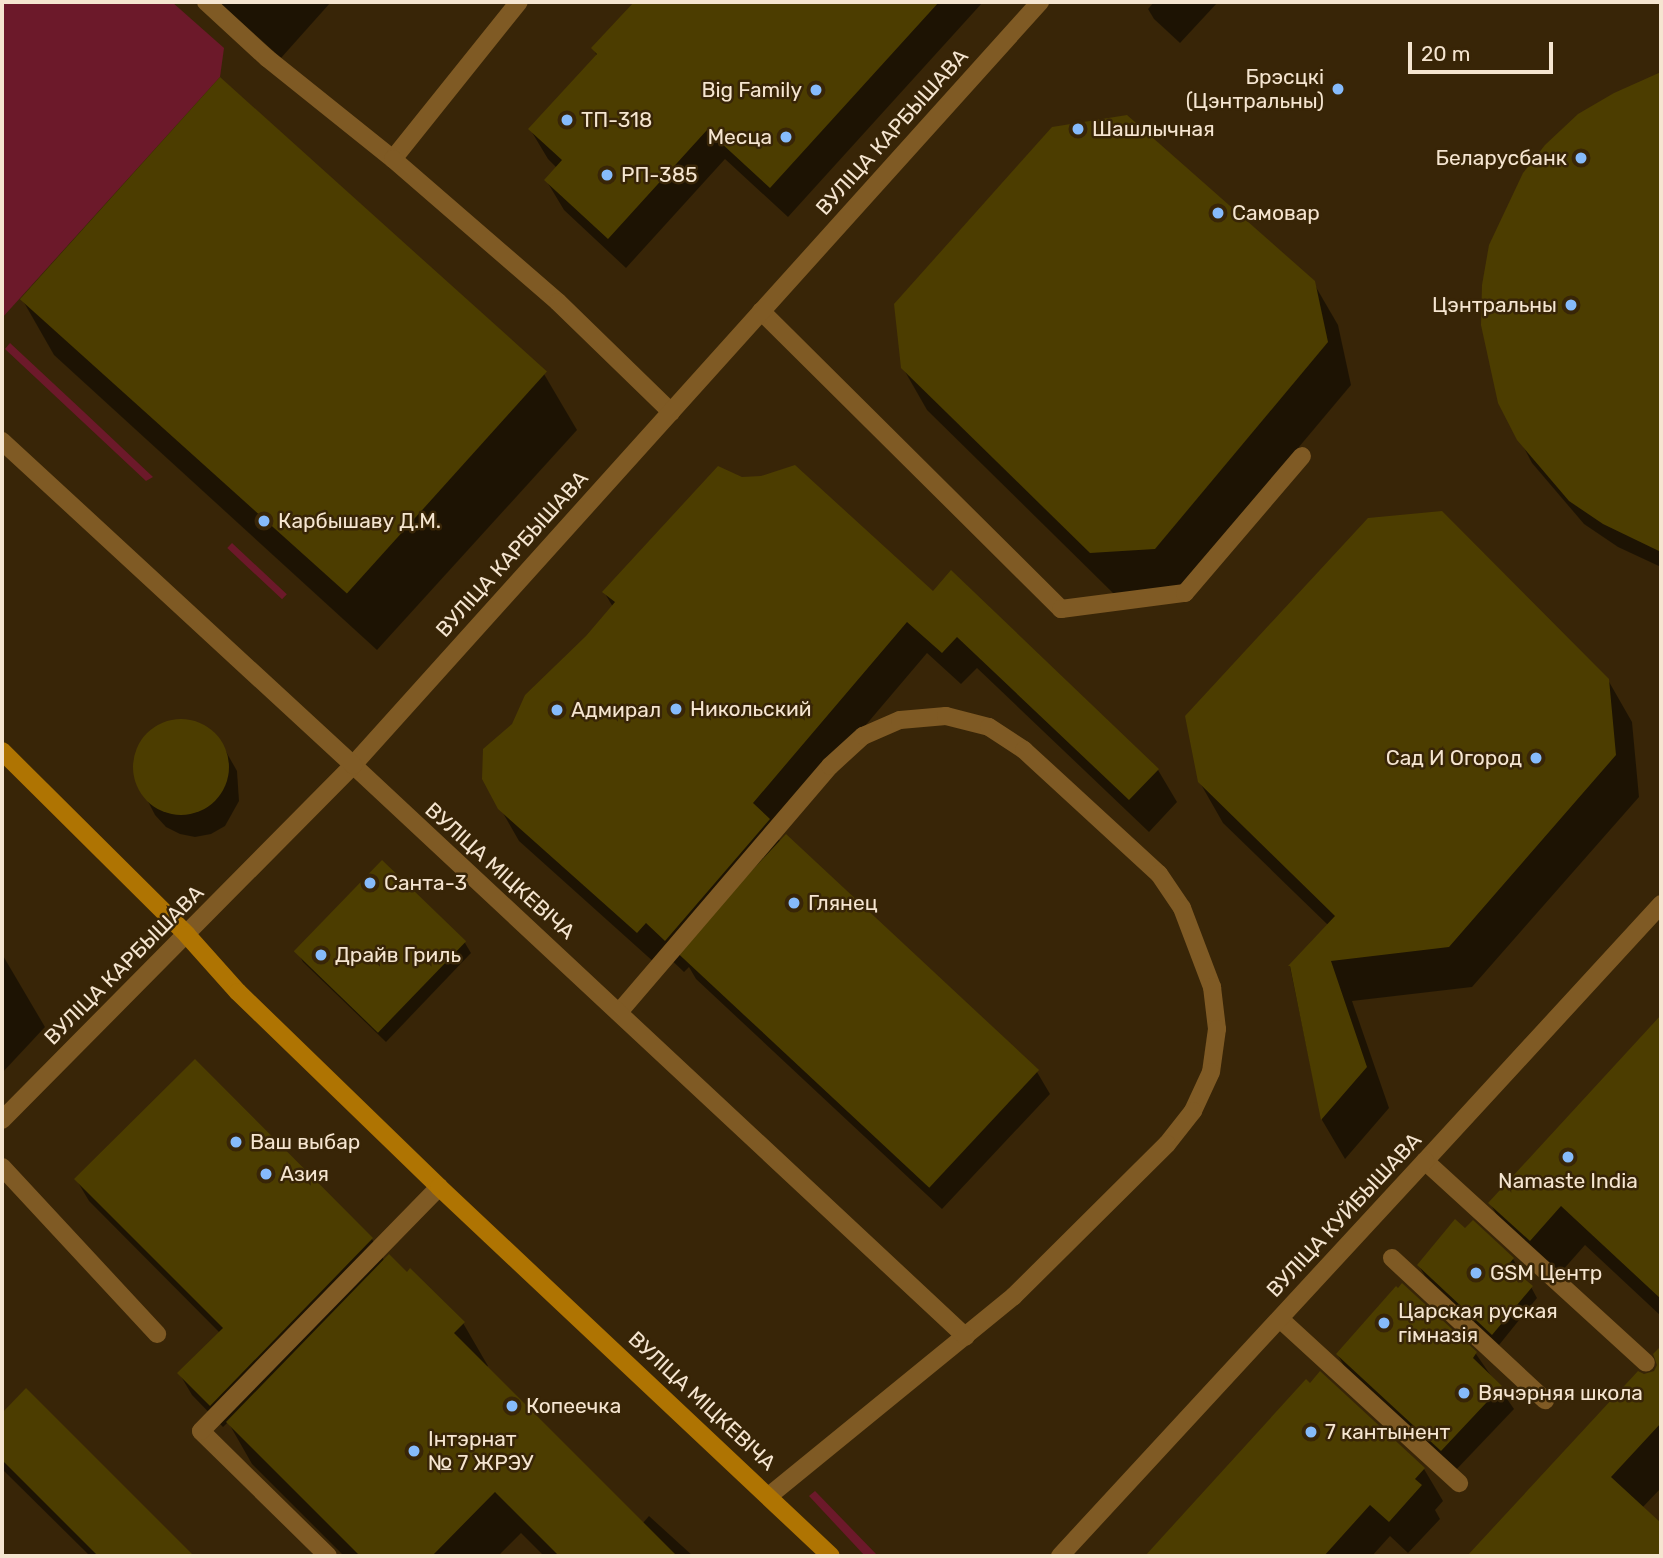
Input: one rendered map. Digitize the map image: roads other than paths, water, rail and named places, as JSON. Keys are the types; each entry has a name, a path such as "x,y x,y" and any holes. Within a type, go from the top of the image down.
{"main road":[{"name":"ВУЛІЦА МІЦКЕВІЧА","path":"2,751 187,935 238,992 831,1556"}],"street":[{"path":"206,2 267,58 393,159 558,302 671,412"},
{"path":"393,159 519,2"},
{"name":"ВУЛІЦА КАРБЫШАВА","path":"2,1120 353,765 1040,2"},
{"path":"761,311 1061,609 1185,593 1302,456"},
{"name":"ВУЛІЦА МІЦКЕВІЧА","path":"2,441 620,1011 966,1337"},
{"path":"620,1011 830,766 863,736 900,720 946,716 989,727 1024,750 1159,874 1182,908 1212,987 1217,1030 1211,1072 1193,1111 1167,1144 1014,1296 769,1496"},
{"name":"ВУЛІЦА КУЙБЫШАВА","path":"1060,1556 1661,904"},
{"path":"1425,1161 1646,1363"},
{"path":"2,1167 157,1334"},
{"path":"328,1556 201,1431 439,1186"},
{"path":"1392,1258 1545,1400"},
{"path":"1280,1319 1459,1483"}],"place":[{"name":"Брэсцкі (Цэнтральны)","path":"1338,89"},
{"name":"Big Family","path":"816,90"},
{"name":"ТП-318","path":"567,120"},
{"name":"Шашлычная","path":"1078,129"},
{"name":"Месца","path":"786,137"},
{"name":"Беларусбанк","path":"1581,158"},
{"name":"РП-385","path":"607,175"},
{"name":"Самовар","path":"1218,213"},
{"name":"Цэнтральны","path":"1571,305"},
{"name":"Карбышаву Д.М.","path":"264,521"},
{"name":"Никольский","path":"676,709"},
{"name":"Адмирал","path":"557,710"},
{"name":"Сад И Огород","path":"1536,758"},
{"name":"Санта-3","path":"370,883"},
{"name":"Глянец","path":"794,903"},
{"name":"Драйв Гриль","path":"321,955"},
{"name":"Ваш выбар","path":"236,1142"},
{"name":"Namaste India","path":"1568,1157"},
{"name":"Азия","path":"266,1174"},
{"name":"GSM Центр","path":"1476,1273"},
{"name":"Царская руская гімназія","path":"1384,1323"},
{"name":"Вячэрняя школа","path":"1464,1393"},
{"name":"Копеечка","path":"512,1406"},
{"name":"7 кантынент","path":"1311,1432"},
{"name":"Інтэрнат № 7 ЖРЭУ","path":"414,1451"}]}
